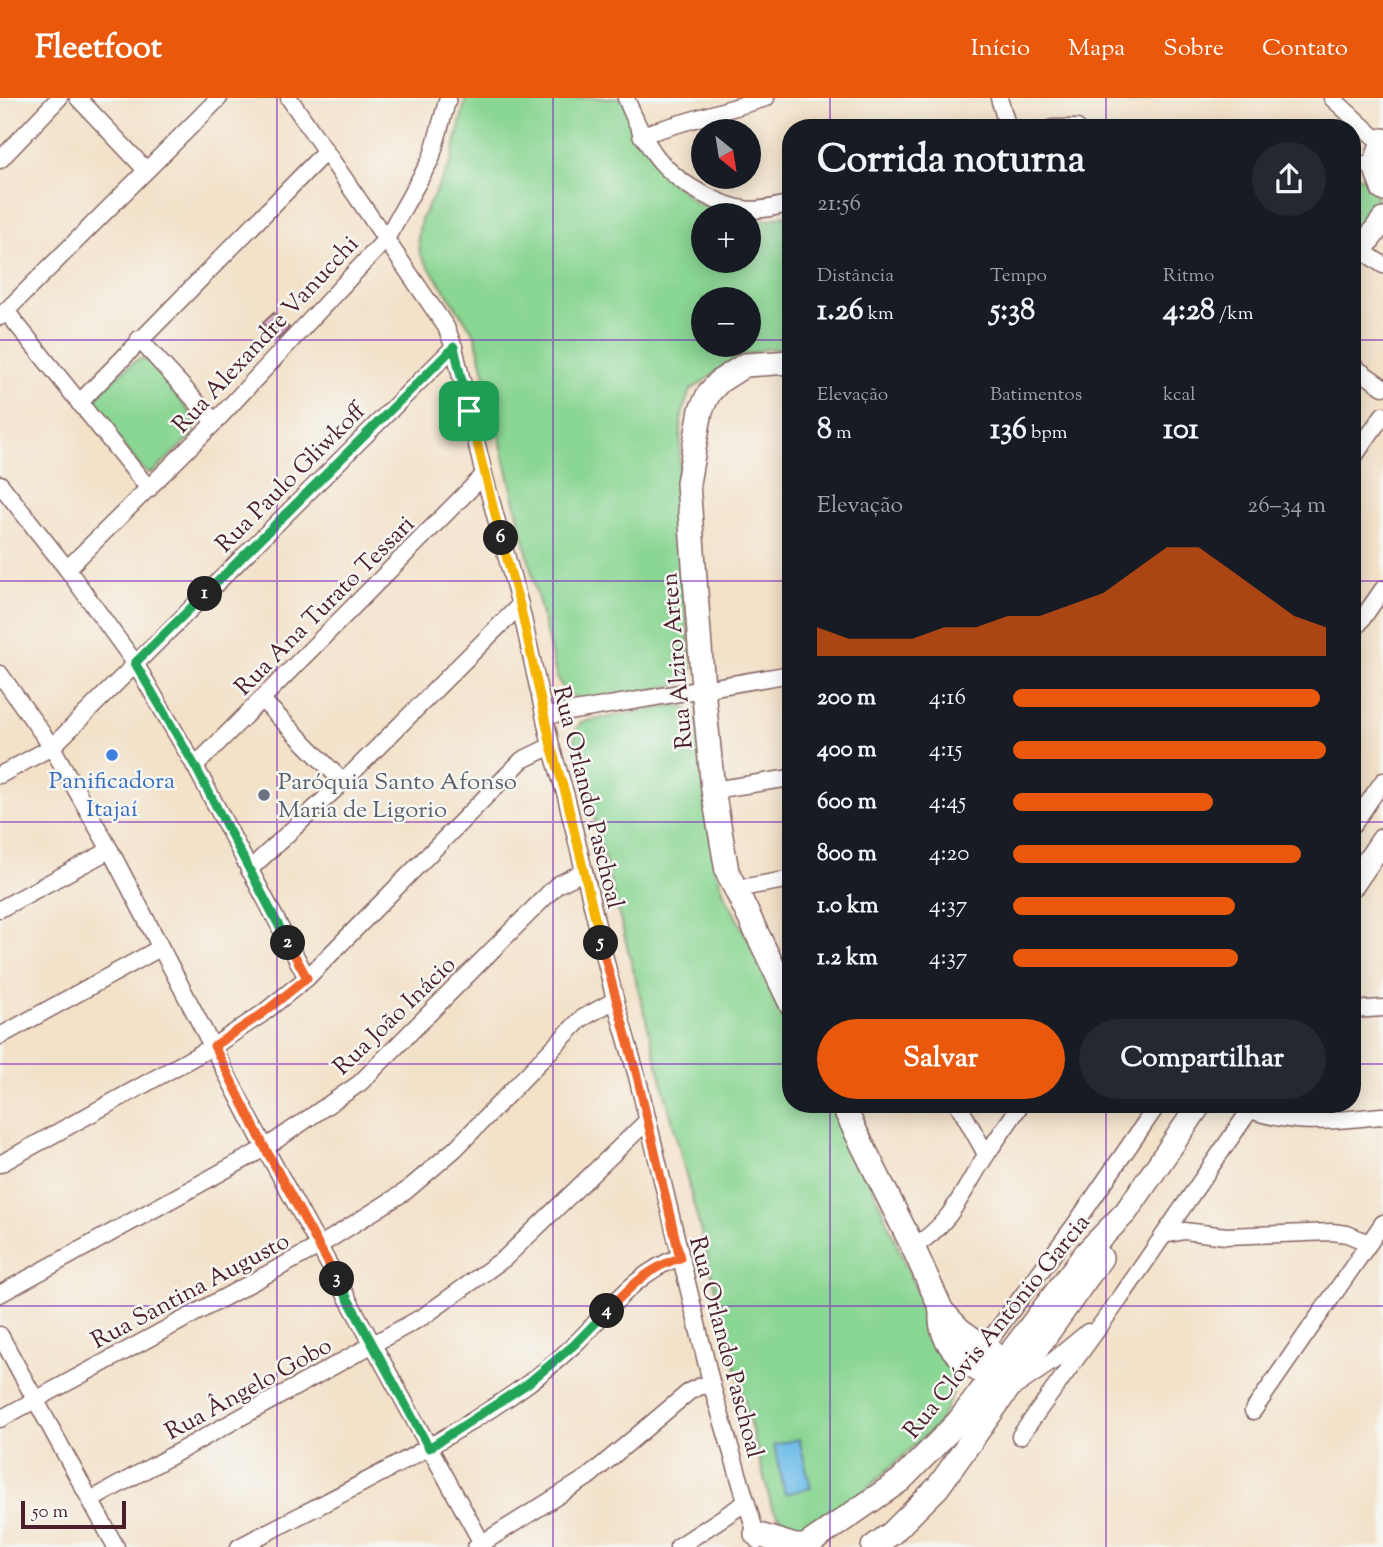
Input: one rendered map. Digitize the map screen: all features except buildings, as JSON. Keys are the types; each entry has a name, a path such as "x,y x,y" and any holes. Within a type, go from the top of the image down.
{"main road":[{"path":"1373,153 1383,189"},
{"path":"1361,246 1383,220"},
{"path":"1361,249 1383,239"},
{"name":"Rua Alziro Arten","path":"782,363 745,365 720,381 709,393 701,410 688,483 713,790 727,871 782,985"},
{"path":"1361,872 1383,840"},
{"path":"847,1113 914,1247 942,1311 941,1322 945,1334 960,1359 977,1357 1003,1378"},
{"path":"1126,1212 1194,1113"},
{"name":"Rua Clóvis Antônio Garcia","path":"805,1546 901,1480 1003,1378 1029,1361 1119,1232 1126,1212"},
{"name":"Rua Clóvis Antônio Garcia","path":"873,1547 890,1540 939,1487 1003,1378 1086,1253 1126,1212"},
{"path":"958,1422 977,1357"},
{"path":"758,1541 805,1546"}],"street":[{"path":"0,160 59,98"},
{"path":"78,98 146,170"},
{"path":"149,489 3,314 219,98"},
{"name":"Rua Orlando Paschoal","path":"289,98 446,327 454,347 712,1386 758,1541"},
{"name":"Rua Alexandre Vanucchi","path":"67,569 215,422 386,239 431,159 448,98"},
{"path":"626,98 641,135 670,174 696,191 733,209 767,210 782,206"},
{"path":"641,135 766,98"},
{"path":"999,98 1005,119"},
{"path":"1332,98 1348,119"},
{"path":"1361,137 1373,153"},
{"path":"79,402 325,152"},
{"path":"1361,253 1383,265"},
{"path":"139,339 215,422"},
{"name":"Rua Paulo Gliwkoff","path":"0,775 52,747 454,347"},
{"path":"1361,372 1383,387"},
{"path":"1361,447 1383,415"},
{"name":"Rua Ana Turato Tessari","path":"195,766 484,475"},
{"path":"0,484 67,569 135,663 195,766 307,978"},
{"path":"1361,621 1383,589"},
{"path":"249,870 343,782 520,605"},
{"path":"0,674 52,747 110,850 265,1148 481,1546 588,1477 690,1391 701,1386 712,1386"},
{"path":"545,716 782,675"},
{"path":"262,700 343,782"},
{"path":"0,1164 214,1046 262,1014 307,978 522,760 551,746"},
{"path":"713,790 782,779"},
{"path":"1361,813 1383,781"},
{"path":"0,909 110,850"},
{"name":"Rua João Inácio","path":"0,1294 265,1148 360,1083 557,885 583,872"},
{"path":"735,888 782,880"},
{"path":"0,1036 160,948"},
{"name":"Rua Santina Augusto","path":"0,1419 319,1246 406,1191 455,1149 581,1019 615,1000"},
{"path":"1361,1009 1383,1008"},
{"path":"963,1113 986,1154"},
{"path":"914,1247 944,1223 1015,1113"},
{"path":"977,1357 1152,1113"},
{"path":"1020,1436 1121,1297 1248,1113"},
{"path":"1263,1113 1273,1118 1306,1122 1383,1116"},
{"name":"Rua Ângelo Gobo","path":"91,1500 424,1316 505,1258 648,1120"},
{"path":"1253,1411 1383,1223"},
{"path":"1164,1235 1184,1231 1226,1236 1332,1232 1347,1234 1369,1243"},
{"path":"239,1547 429,1448 527,1384 574,1345 640,1278 656,1267 680,1258"},
{"path":"1003,1378 1053,1361 1105,1317 1121,1297"},
{"path":"0,1335 116,1547"},
{"path":"678,1547 745,1503"}],"green space":[{"path":"466,98 621,98 664,173 698,203 691,203 691,273 761,273 761,220 782,216 782,349 761,350 761,287 691,287 691,357 739,357 691,390 681,421 678,537 692,669 688,678 678,685 584,700 567,694 557,678 475,335 420,254 418,237 421,219 451,163"},
{"path":"1361,177 1368,179 1378,205 1375,218 1361,229"},
{"path":"138,359 149,360 193,417 196,425 194,433 150,473 144,471 95,410 95,403 103,389"},
{"path":"676,705 685,707 698,721 718,875 724,893 782,1006 782,1113 836,1113 870,1181 951,1372 953,1393 938,1424 829,1524 820,1527 797,1528 784,1521 772,1508 574,740 581,722"}],"water":[{"path":"799,1439 811,1488 785,1494 774,1445"}],"place":[{"name":"Panificadora Itajaí","path":"112,755"},
{"name":"Paróquia Santo Afonso Maria de Ligorio","path":"264,795"}],"route":[{"path":"454,347 469,411 520,605 551,746 566,796 615,1000 637,1076 680,1258 656,1267 640,1278 574,1345 527,1384 429,1448 265,1148 214,1046 262,1014 307,978 195,766 135,663 454,347"}]}
